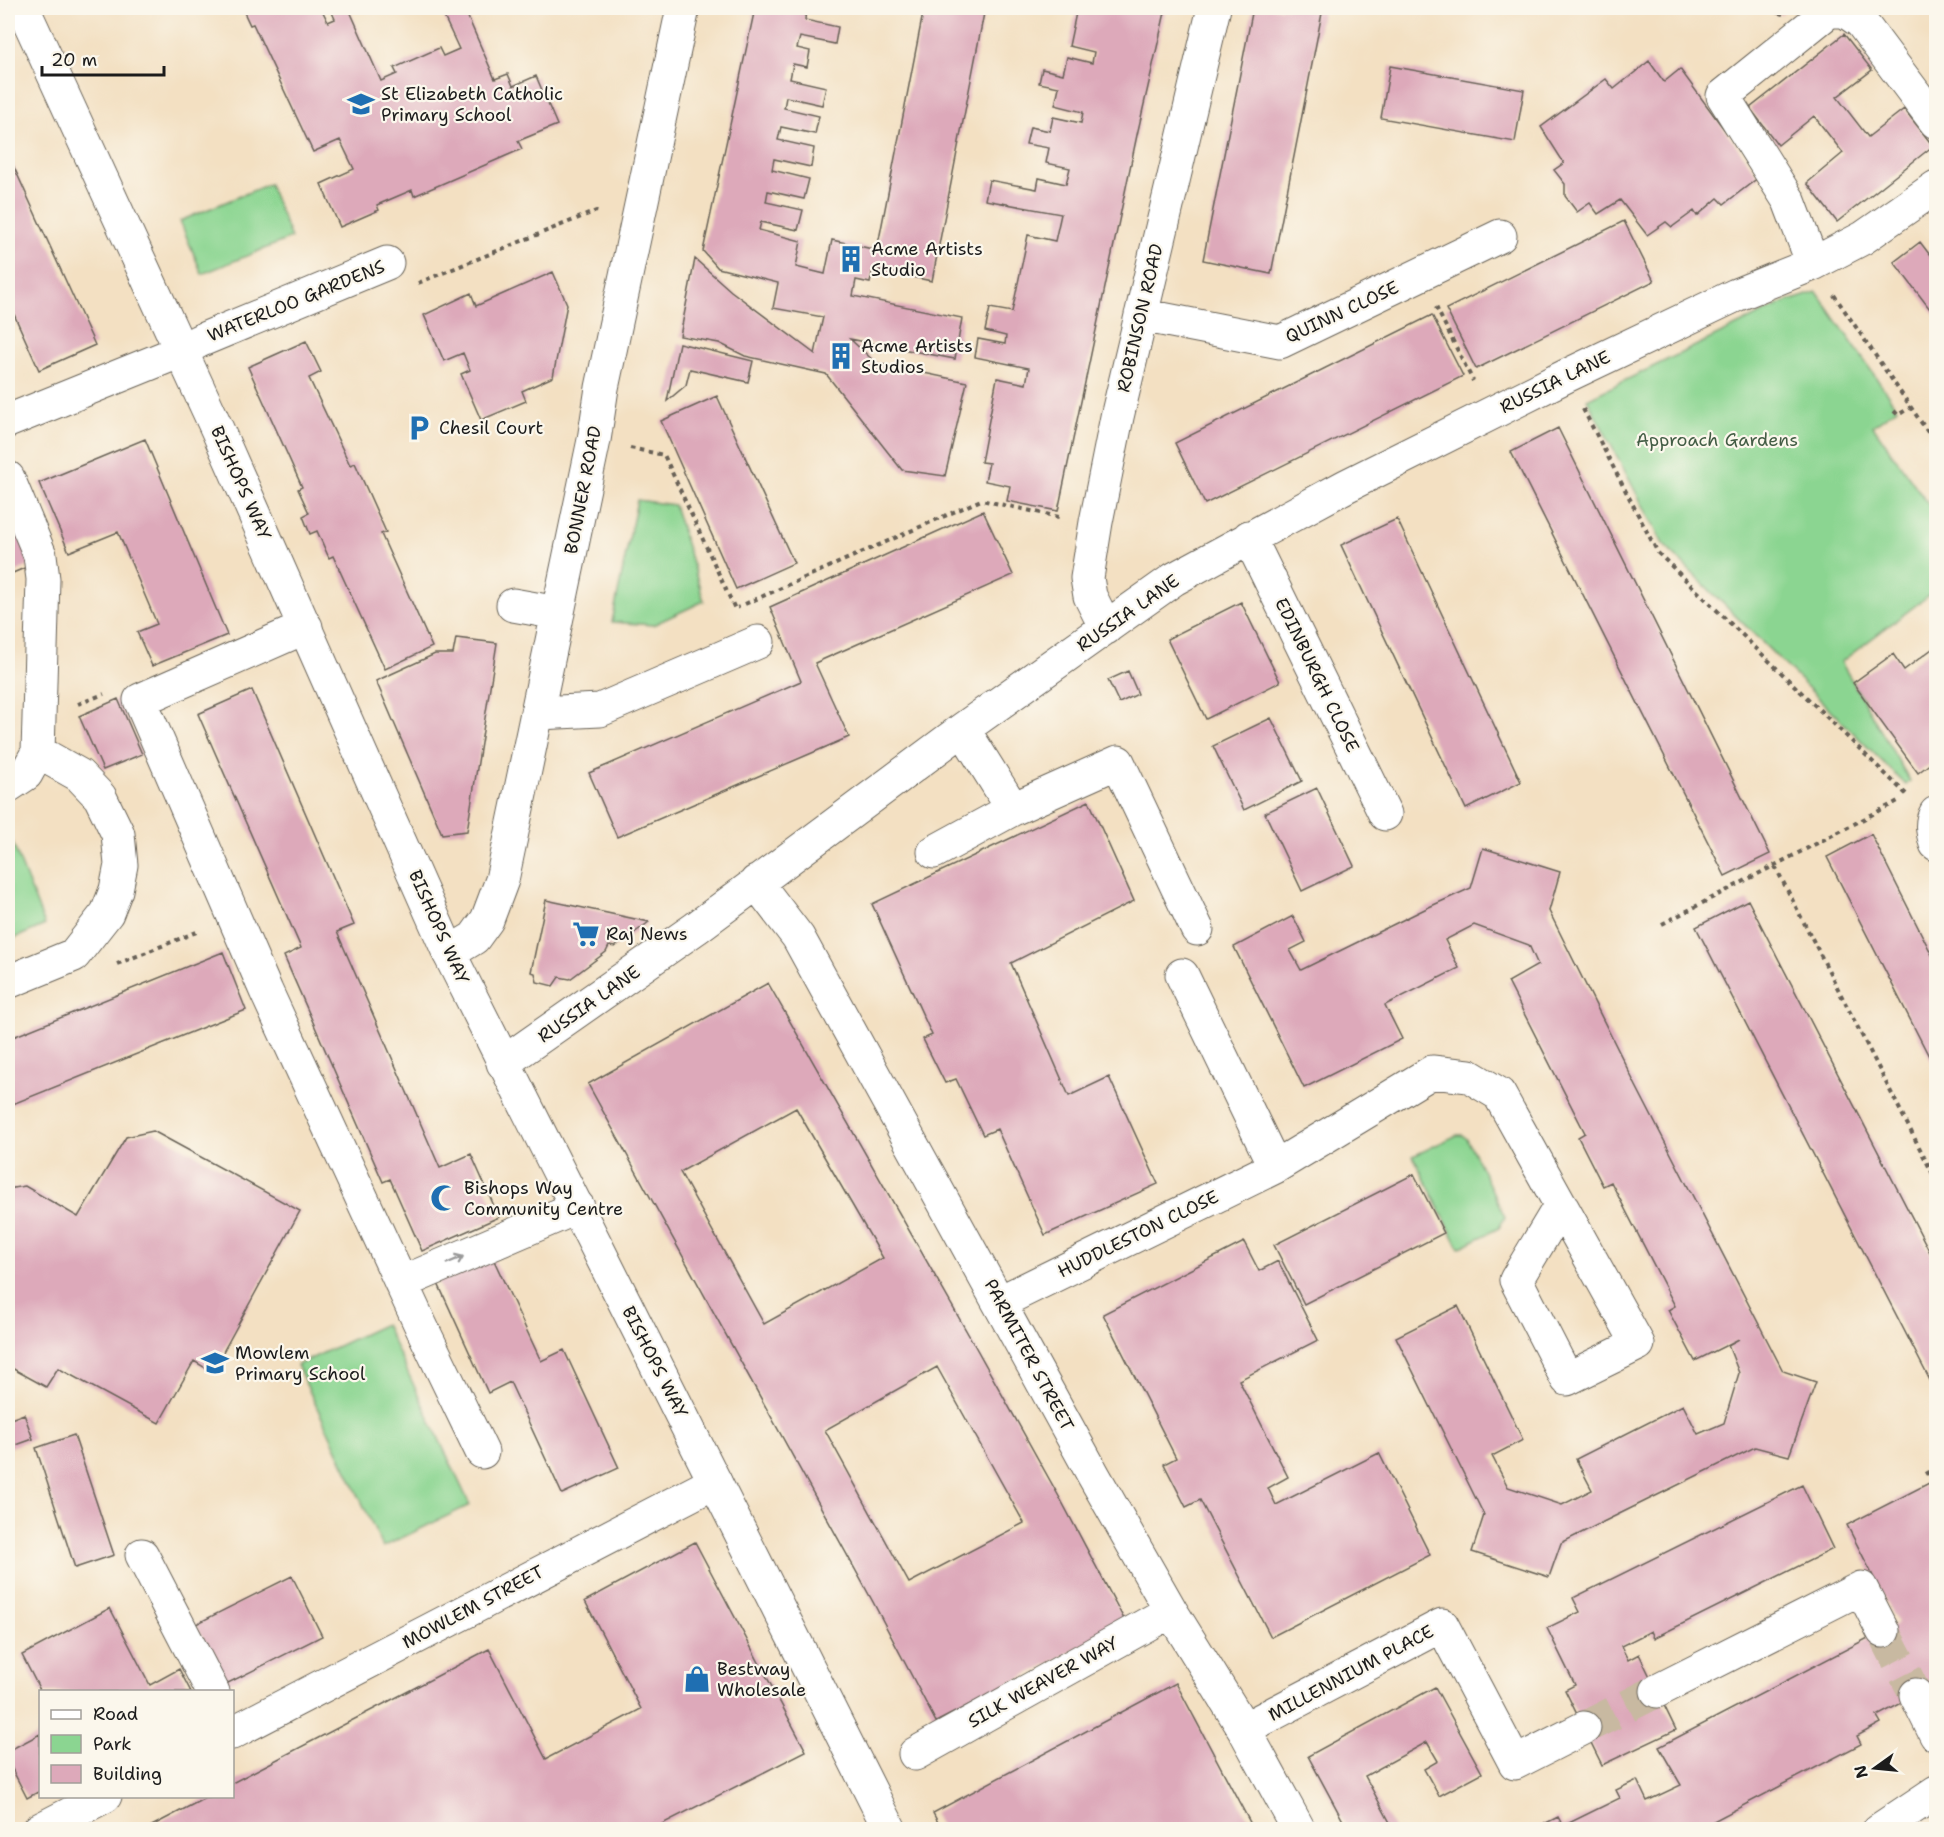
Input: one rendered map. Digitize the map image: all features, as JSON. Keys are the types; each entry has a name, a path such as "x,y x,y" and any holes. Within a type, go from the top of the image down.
{"street":[{"name":"BISHOPS WAY","path":"22,8 306,627 449,953 890,1830"},
{"name":"ROBINSON ROAD","path":"1106,628 1090,596 1087,578 1096,522 1141,315 1214,8"},
{"path":"1813,264 1790,201 1723,96 1829,11 1845,11 1861,22 1936,122"},
{"name":"BONNER ROAD","path":"449,953 474,938 487,920 498,890 538,713 594,440 602,388 681,14"},
{"name":"RUSSIA LANE","path":"503,1063 687,935 963,729 1174,579 1250,537 1566,376 1736,295 1813,264 1863,238 1936,187"},
{"name":"QUINN CLOSE","path":"1141,315 1280,342 1500,236"},
{"name":"WATERLOO GARDENS","path":"8,421 181,351 199,341 387,263"},
{"path":"8,478 40,555 43,579 38,736 26,774 8,786"},
{"name":"EDINBURGH CLOSE","path":"1250,537 1385,814"},
{"path":"513,605 558,613"},
{"path":"306,627 140,700 266,991 482,1452"},
{"path":"538,713 600,710 758,642"},
{"path":"963,729 1013,809"},
{"path":"8,982 74,955 107,913 116,890 121,865 118,834 100,797 38,736"},
{"path":"934,852 1013,809 1118,762 1197,929"},
{"name":"PARMITER STREET","path":"756,882 798,937 1089,1466 1171,1611 1244,1729 1299,1830"},
{"path":"1182,975 1275,1167"},
{"name":"HUDDLESTON CLOSE","path":"1000,1302 1275,1167 1432,1072 1469,1076 1499,1094 1562,1205 1638,1344 1567,1379 1516,1280 1562,1205"},
{"path":"401,1283 578,1208"},
{"name":"MOWLEM STREET","path":"234,1730 715,1482"},
{"path":"142,1555 212,1690"},
{"path":"1657,1691 1861,1588 1883,1631"},
{"name":"SILK WEAVER WAY","path":"915,1754 1171,1611"},
{"name":"MILLENNIUM PLACE","path":"1244,1729 1442,1625 1515,1763 1584,1728"},
{"path":"1916,1695 1936,1735"},
{"path":"1895,1826 1936,1792"},
{"path":"39,1830 103,1798"}],"path":[{"path":"625,8 632,9"},
{"name":"WATERLOO GARDENS","path":"387,263 394,261 405,289 596,211 637,218"},
{"path":"1813,264 1936,444"},
{"path":"1420,274 1489,414"},
{"path":"1566,376 1658,553 1908,795 1662,924"},
{"path":"1894,411 1898,415 1911,407"},
{"path":"594,440 664,455 735,609 981,500 1057,517 1096,522"},
{"path":"38,736 126,684 140,700"},
{"path":"1775,866 1936,1180"},
{"path":"74,955 100,971 195,932"},
{"path":"1926,1473 1936,1468"}],"green space":[{"path":"269,184 291,238 202,274 180,221"},
{"name":"Approach Gardens","path":"1817,292 1897,408 1873,426 1936,515 1936,590 1841,662 1910,781 1906,785 1663,544 1587,399 1783,303"},
{"path":"637,500 674,505 704,601 653,625 612,622"},
{"path":"11,839 45,925 8,941 8,841"},
{"path":"1457,1135 1462,1135 1467,1139 1505,1217 1499,1228 1459,1248 1413,1156"},
{"path":"385,1324 470,1505 383,1547 297,1365"}],"building":[{"path":"242,8 321,8 328,22 335,19 330,8 358,8 350,11 381,81 397,74 394,68 439,48 443,56 459,49 440,8 464,8 495,79 508,74 513,86 536,76 557,125 518,141 522,149 414,196 412,190 377,205 379,210 340,227 321,184 354,169 340,140 313,152 253,24 250,25"},
{"path":"755,8 806,8 805,20 838,27 835,44 800,37 797,48 810,51 807,67 793,64 790,79 826,87 822,105 786,97 784,108 819,116 815,134 781,127 778,140 814,148 811,167 774,159 772,170 809,179 804,199 768,191 766,202 803,210 798,230 761,222 759,230 801,241 796,267 825,274 832,240 877,250 924,8 985,8 932,281 873,269 870,283 856,280 853,296 962,318 955,359 850,339 876,363 967,382 945,476 902,470 826,374 745,356 719,343 680,336 695,259 731,291 815,354 823,317 773,308 778,283 718,268 703,251"},
{"path":"806,8 819,8 818,12"},
{"path":"1077,8 1166,8 1058,511 1007,501 1010,486 985,481 989,463 981,462 997,378 1026,384 1029,368 975,357 978,339 1005,344 1006,336 985,331 990,308 1012,312 1028,235 1055,241 1061,214 985,200 989,180 1037,189 1039,178 1066,184 1070,168 1046,163 1049,148 1026,144 1030,127 1050,131 1053,117 1081,123 1083,112 1055,105 1059,87 1039,83 1042,69 1063,74 1067,57 1092,63 1094,52 1069,46"},
{"path":"1253,8 1323,8 1271,274 1203,260"},
{"path":"1757,8 1784,8 1782,15"},
{"path":"1844,34 1872,70 1837,97 1868,137 1904,109 1933,146 1837,222 1807,183 1843,153 1814,116 1778,145 1750,108"},
{"path":"1649,61 1664,82 1680,69 1759,177 1724,204 1718,198 1697,216 1694,211 1672,227 1666,222 1647,235 1620,200 1598,214 1590,203 1577,212 1565,196 1565,184 1554,170 1564,163 1541,127 1606,79 1614,89"},
{"path":"1390,66 1524,90 1515,142 1381,118"},
{"path":"8,154 95,345 39,370 8,301"},
{"path":"1624,221 1654,281 1476,369 1446,309"},
{"path":"1920,242 1936,263 1936,317 1894,262"},
{"path":"553,272 567,304 553,377 522,391 526,401 481,420 461,374 470,370 463,353 444,361 424,315 471,293 476,306"},
{"path":"1432,315 1463,376 1205,504 1175,443"},
{"path":"306,341 321,372 309,378 350,465 355,463 386,532 381,534 432,647 385,669 333,556 329,558 317,531 310,534 303,516 309,513 298,489 302,487 248,367"},
{"path":"679,343 753,361 748,382 690,369 686,385 667,401"},
{"path":"717,396 794,563 736,589 661,421"},
{"path":"1558,428 1770,854 1725,876 1511,452"},
{"path":"145,439 227,635 152,666 137,632 157,624 118,532 69,552 39,483"},
{"path":"8,499 34,564 8,575"},
{"path":"983,511 1013,575 815,663 849,737 617,837 589,773 801,681 770,607"},
{"path":"1397,519 1521,782 1466,809 1341,545"},
{"path":"1241,602 1280,682 1206,719 1167,639"},
{"path":"456,638 497,643 467,831 442,834 376,681 435,654 453,654"},
{"path":"1936,646 1936,759 1918,773 1853,683 1893,654 1904,670"},
{"path":"1128,671 1138,694 1119,703 1108,680"},
{"path":"252,690 354,925 337,932 440,1168 471,1154 499,1217 422,1251 390,1179 383,1182 284,956 301,948 198,714"},
{"path":"118,699 142,754 103,770 79,716"},
{"path":"1271,718 1302,781 1244,810 1213,746"},
{"path":"1317,788 1354,866 1302,891 1265,813"},
{"path":"1089,801 1134,901 1011,963 1069,1096 1109,1077 1158,1184 1045,1235 997,1129 983,1135 956,1079 945,1083 923,1039 932,1035 872,904"},
{"path":"1871,834 1936,963 1936,1070 1827,857"},
{"path":"1483,848 1560,872 1549,911 1636,1086 1783,1371 1816,1382 1789,1456 1755,1447 1561,1543 1549,1577 1472,1552 1484,1515 1396,1337 1458,1306 1523,1440 1492,1456 1508,1487 1562,1505 1592,1490 1576,1459 1683,1405 1698,1434 1724,1423 1739,1373 1728,1345 1739,1339 1695,1361 1668,1310 1675,1306 1611,1182 1603,1186 1578,1137 1585,1133 1508,982 1538,965 1529,945 1474,925 1445,940 1459,968 1385,1005 1402,1039 1304,1088 1234,947 1293,916 1306,942 1290,950 1301,970 1471,888"},
{"name":"Raj News","path":"546,900 649,922 615,947 609,946 606,952 570,979 559,977 553,986 537,982 535,973 531,972"},
{"path":"1748,900 1936,1264 1936,1392 1696,927"},
{"path":"223,952 246,1010 8,1106 8,1039"},
{"path":"768,983 975,1346 1126,1623 936,1722 873,1602 588,1084","holes":["796,1108 883,1258 764,1324 680,1172","937,1367 1024,1523 909,1583 825,1430"]},
{"path":"153,1131 300,1211 212,1372 194,1361 159,1423 58,1368 46,1387 8,1366 8,1189 25,1186 78,1217 126,1137"},
{"path":"1414,1174 1444,1233 1304,1304 1274,1245"},
{"path":"1244,1242 1259,1271 1278,1261 1318,1340 1239,1380 1288,1477 1268,1488 1276,1505 1379,1453 1430,1555 1271,1637 1200,1500 1186,1507 1164,1464 1176,1458 1103,1314"},
{"path":"491,1254 541,1361 564,1350 619,1468 562,1494 510,1382 488,1393 436,1279"},
{"path":"24,1414 33,1439 8,1448 8,1420"},
{"path":"74,1435 114,1555 75,1568 36,1448"},
{"path":"1931,1482 1936,1493 1936,1685 1877,1716 1881,1723 1857,1736 1861,1744 1700,1828 1701,1830 1532,1830 1558,1817 1563,1826 1620,1798 1616,1790 1637,1780 1647,1801 1681,1785 1659,1747 1897,1623 1847,1525"},
{"path":"1802,1485 1833,1549 1654,1638 1651,1631 1621,1646 1628,1660 1639,1654 1676,1730 1602,1765 1565,1690 1575,1685 1547,1628 1580,1612 1573,1598"},
{"name":"Bestway Wholesale","path":"695,1542 806,1751 662,1824 665,1830 144,1830 205,1798 234,1798 234,1782 489,1649 546,1759 641,1709 585,1601"},
{"path":"292,1576 322,1636 226,1684 196,1624"},
{"path":"110,1608 150,1685 179,1669 190,1690 40,1690 22,1655"},
{"path":"1176,1683 1254,1830 942,1830 933,1813"},
{"path":"1435,1687 1482,1773 1439,1796 1424,1769 1438,1761 1427,1742 1365,1776 1394,1830 1348,1830 1308,1756"},
{"path":"39,1735 39,1792 27,1798 8,1761 8,1751"}],"tunnel":[{"path":"1883,1631 1916,1695"},
{"path":"1584,1728 1657,1691"}],"place":[{"name":"St Elizabeth Catholic Primary School","path":"361,104"},
{"name":"Acme Artists Studio","path":"851,259"},
{"name":"Acme Artists Studios","path":"841,356"},
{"name":"Chesil Court","path":"419,428"},
{"name":"Raj News","path":"586,934"},
{"name":"Bishops Way Community Centre","path":"444,1198"},
{"name":"Mowlem Primary School","path":"215,1363"},
{"name":"Bestway Wholesale","path":"697,1679"}]}
